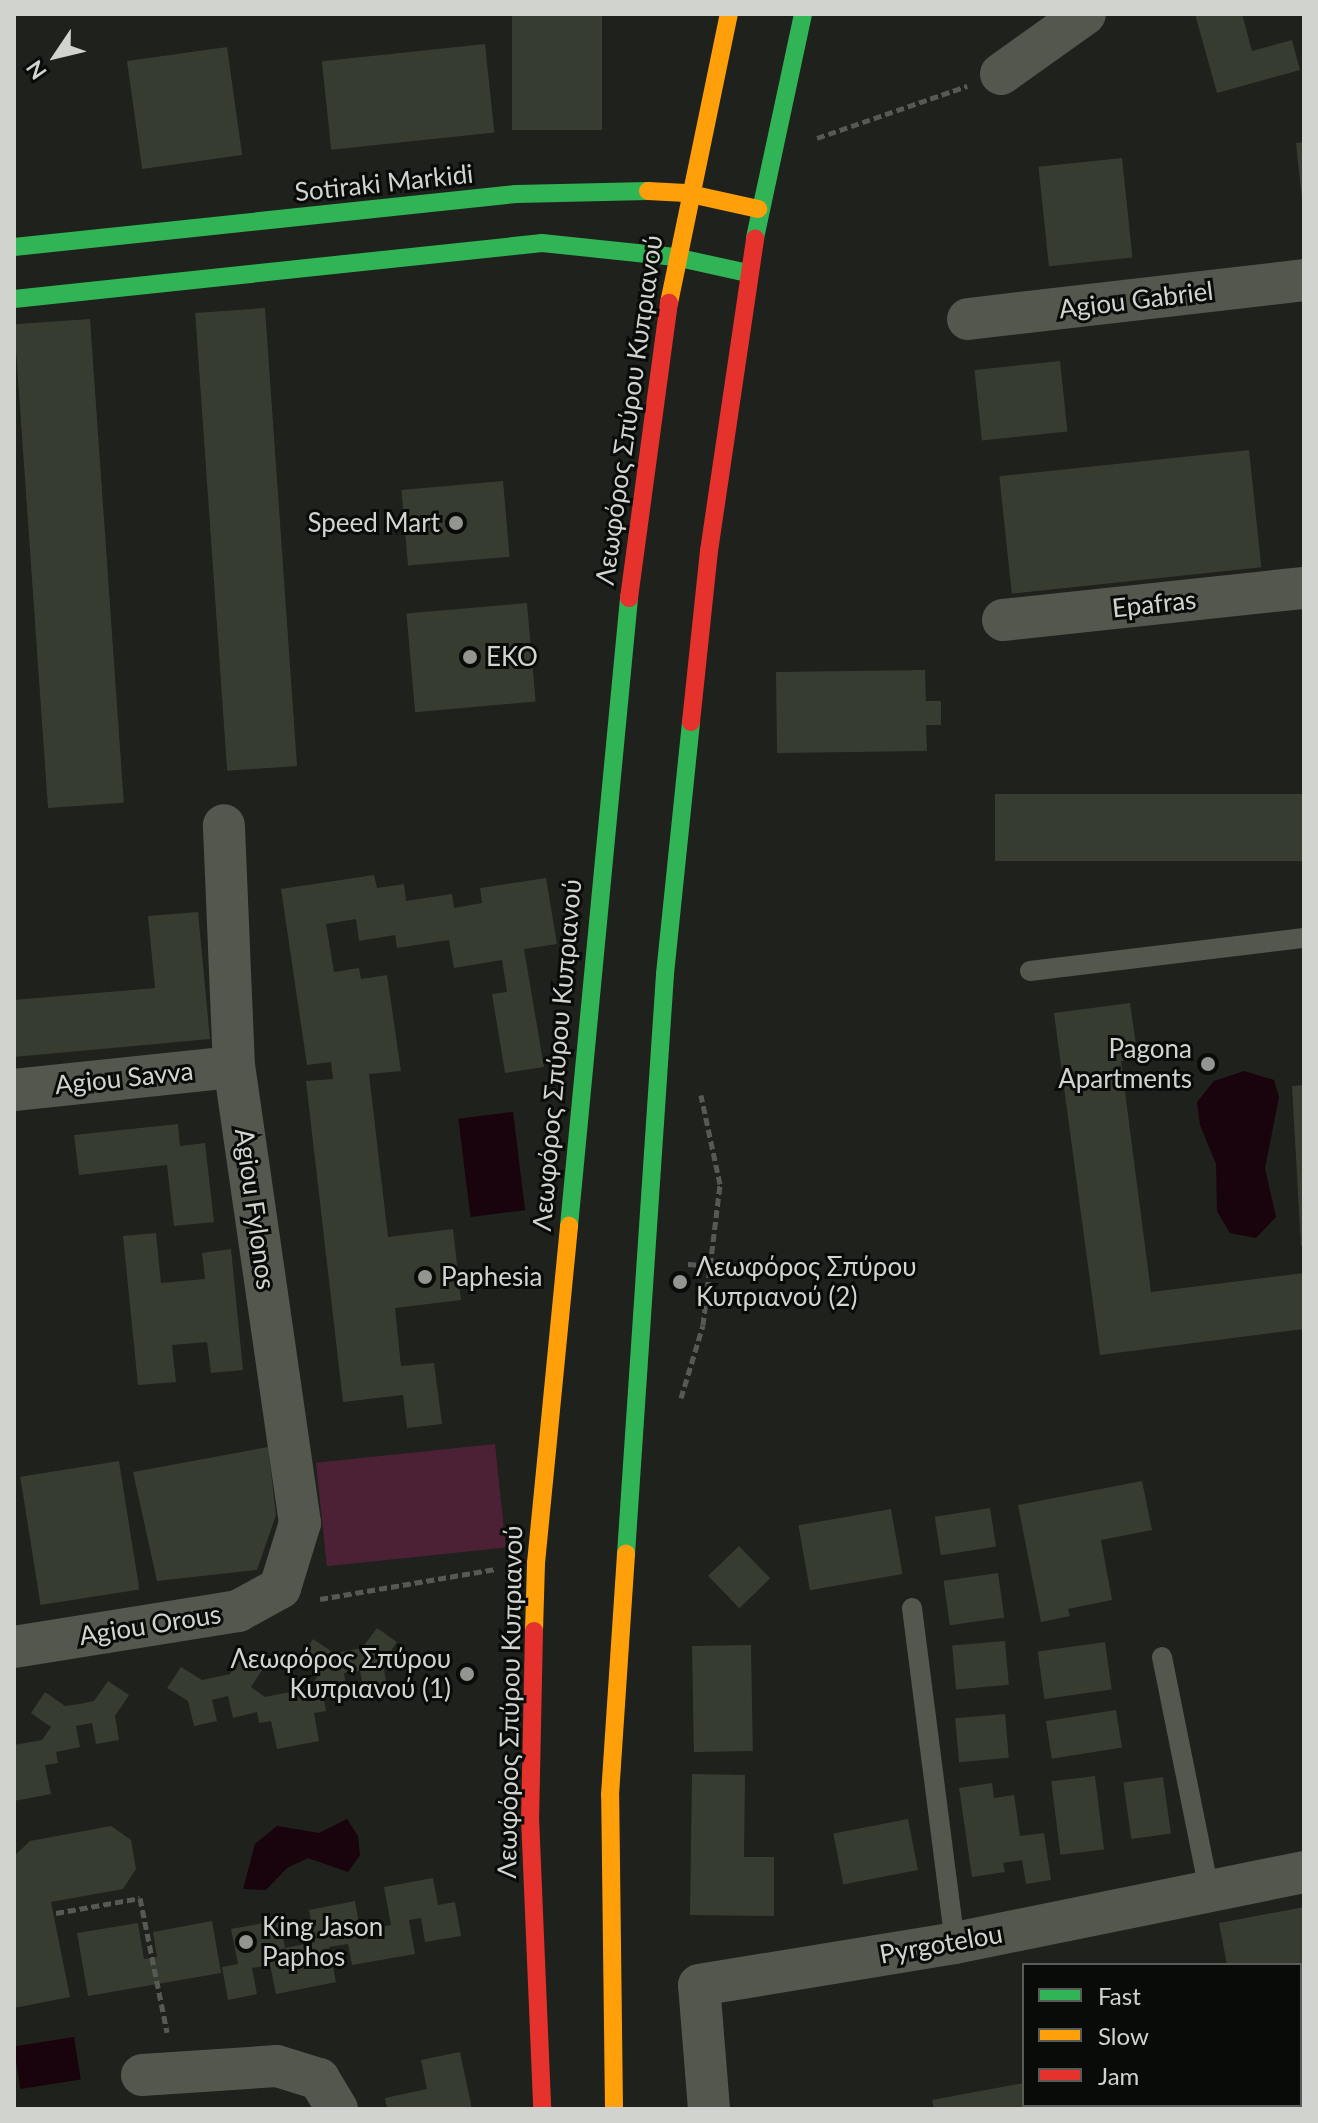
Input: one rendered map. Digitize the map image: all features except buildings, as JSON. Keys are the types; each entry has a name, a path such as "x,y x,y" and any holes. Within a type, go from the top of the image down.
{"main road":[{"name":"Λεωφόρος Σπύρου Κυπριανού","path":"542,2109 530,1817 536,1563 609,777 675,257 686,193 729,14"},
{"path":"614,2109 610,1795 642,1279 665,974 709,551 748,273 758,209 803,14"},
{"name":"Sotiraki Markidi","path":"14,247 516,194 614,189 686,193 758,209"},
{"path":"14,299 494,245 542,243 675,257 748,273"}],"street":[{"path":"1001,74 1085,14"},
{"name":"Agiou Gabriel","path":"968,319 1304,280"},
{"name":"Epafras","path":"1003,620 1304,588"},
{"name":"Agiou Fylonos","path":"224,825 234,1067 300,1523 280,1588"},
{"name":"Agiou Savva","path":"14,1090 234,1067"},
{"name":"Agiou Orous","path":"14,1647 238,1611 280,1588"},
{"name":"Pyrgotelou","path":"709,2109 699,1985 955,1943 1304,1872"},
{"path":"159,2074 277,2066 319,2079 337,2109"}],"lane":[{"path":"1030,971 1304,938"},
{"path":"912,1608 955,1943"},
{"path":"1162,1657 1209,1890"}],"path":[{"path":"814,128 812,140 1001,74"},
{"path":"680,1401 703,1325 720,1184 698,1082"},
{"path":"280,1588 322,1599 536,1563"},
{"path":"56,1913 140,1898 159,2074"}],"shaded area":[{"path":"1244,1071 1274,1080 1279,1097 1265,1168 1276,1217 1256,1238 1230,1233 1217,1211 1216,1164 1200,1125 1197,1102 1214,1081"},
{"path":"513,1112 525,1210 470,1217 458,1119"},
{"path":"495,1444 506,1547 327,1566 316,1463"},
{"path":"347,1819 358,1836 360,1855 348,1872 308,1858 287,1868 266,1890 243,1889 255,1844 277,1826 319,1833"},
{"path":"74,2037 81,2079 20,2089 14,2047"}],"traffic: fast":[{"path":"755,238 803,14"},
{"path":"14,247 516,194 648,191"},
{"path":"14,299 542,243 675,257 748,273"},
{"path":"569,1226 629,598"},
{"path":"626,1554 665,974 691,722"}],"traffic: slow":[{"path":"669,303 729,14"},
{"path":"648,191 686,193 758,209"},
{"path":"534,1631 536,1563 569,1226"},
{"path":"614,2109 610,1795 626,1554"}],"traffic: jam":[{"path":"691,722 709,551 755,238"},
{"path":"629,598 669,303"},
{"path":"534,1631 530,1817 542,2109"}],"place":[{"name":"Speed Mart","path":"456,523"},
{"name":"EKO","path":"470,657"},
{"name":"Pagona Apartments","path":"1208,1064"},
{"name":"Paphesia","path":"425,1277"},
{"name":"Λεωφόρος Σπύρου Κυπριανού (2)","path":"680,1282"},
{"name":"Λεωφόρος Σπύρου Κυπριανού (1)","path":"467,1674"},
{"name":"King Jason Paphos","path":"246,1942"}]}
